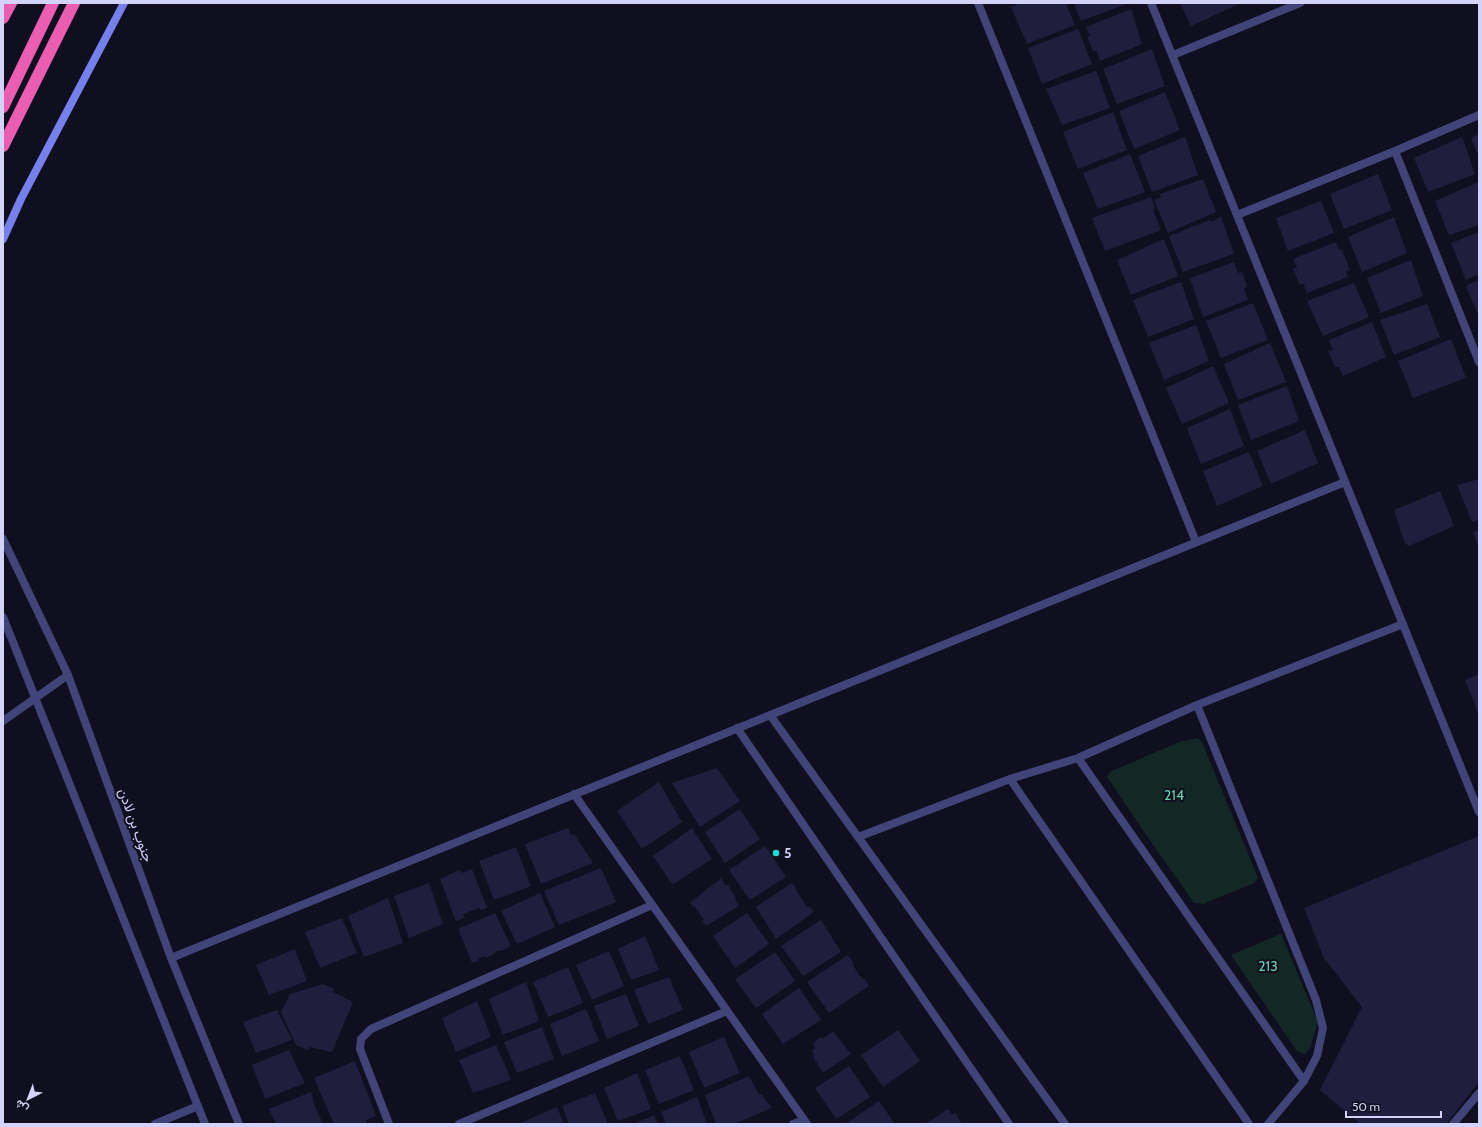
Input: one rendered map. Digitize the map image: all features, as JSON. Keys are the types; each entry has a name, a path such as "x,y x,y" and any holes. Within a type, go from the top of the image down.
{"highway":[{"path":"3,18 11,3"},
{"path":"3,107 53,3"},
{"path":"3,146 74,3"}],"main road":[{"path":"3,239 21,199 124,3"}],"street":[{"path":"978,3 1196,542"},
{"path":"1151,3 1478,808"},
{"path":"1173,56 1300,3"},
{"path":"1237,215 1479,116"},
{"path":"1395,151 1479,362"},
{"path":"171,958 1345,482"},
{"name":"جنوب بن لادن","path":"3,539 68,675 171,958 239,1124"},
{"path":"3,617 205,1124"},
{"path":"858,837 1010,779 1078,758 1197,705 1403,624"},
{"path":"3,721 68,675"},
{"path":"1197,705 1316,1000 1322,1028 1317,1056 1304,1081 1268,1124"},
{"path":"770,715 1065,1124"},
{"path":"738,728 1008,1124"},
{"path":"1078,758 1304,1081"},
{"path":"1010,779 1249,1124"},
{"path":"574,794 805,1122 793,1124"},
{"path":"389,1124 360,1049 361,1039 372,1029 652,905"},
{"path":"460,1124 727,1011"},
{"path":"1453,1124 1479,1094"},
{"path":"155,1124 198,1106"}],"green space":[{"name":"214","path":"1197,738 1202,742 1258,878 1254,883 1203,904 1194,903 1107,777 1110,772 1179,742"},
{"name":"213","path":"1281,934 1318,1022 1310,1048 1304,1054 1297,1051 1231,955"}],"building":[{"path":"1020,3 1066,3 1075,25 1027,44 1011,7"},
{"path":"1074,3 1129,3 1081,21"},
{"path":"1180,3 1241,3 1191,26"},
{"path":"1131,9 1142,44 1100,61 1097,51 1093,51 1087,37 1090,36 1086,27"},
{"path":"1078,29 1092,64 1042,84 1028,48"},
{"path":"1152,49 1165,86 1117,104 1103,69"},
{"path":"1096,71 1110,108 1062,125 1046,89"},
{"path":"1165,92 1180,130 1134,149 1119,111"},
{"path":"1113,112 1127,150 1078,169 1063,132"},
{"path":"1479,134 1479,157 1471,138"},
{"path":"1185,137 1198,175 1152,192 1138,156"},
{"path":"1462,137 1475,174 1428,192 1414,158"},
{"path":"1130,154 1145,192 1098,209 1083,173"},
{"path":"1378,174 1392,210 1344,229 1330,194"},
{"path":"1203,179 1216,212 1168,233 1154,200 1161,197 1160,194"},
{"path":"1479,182 1479,225 1449,235 1435,201"},
{"path":"1151,197 1155,207 1153,210 1161,230 1105,251 1092,218"},
{"path":"1321,201 1334,233 1288,251 1276,218"},
{"path":"1221,216 1234,254 1183,272 1169,236 1210,220 1212,222"},
{"path":"1394,217 1407,253 1362,272 1348,237"},
{"path":"1479,232 1479,274 1466,280 1451,243"},
{"path":"1164,239 1178,276 1131,295 1117,260"},
{"path":"1336,242 1339,250 1342,250 1350,270 1346,272 1348,277 1307,293 1303,283 1300,285 1293,269 1297,267 1293,259"},
{"path":"1411,260 1423,296 1381,313 1367,278"},
{"path":"1234,262 1238,273 1242,272 1247,286 1244,289 1248,300 1203,317 1190,278"},
{"path":"1479,280 1479,316 1466,287 1469,284"},
{"path":"1181,282 1194,319 1148,337 1133,300"},
{"path":"1354,283 1369,317 1323,336 1307,301"},
{"path":"1253,303 1268,340 1221,358 1206,321"},
{"path":"1427,304 1440,337 1394,355 1380,320"},
{"path":"1372,322 1386,357 1343,376 1339,367 1335,367 1328,351 1333,350 1329,340"},
{"path":"1196,325 1209,361 1164,380 1149,343"},
{"path":"1451,339 1466,378 1413,398 1398,361"},
{"path":"1270,343 1286,382 1238,400 1224,364"},
{"path":"1213,366 1229,403 1182,424 1166,388"},
{"path":"1287,386 1299,421 1251,440 1238,405"},
{"path":"1230,409 1244,446 1201,464 1187,428"},
{"path":"1305,430 1318,463 1271,484 1257,451"},
{"path":"1249,452 1263,486 1217,506 1203,471"},
{"path":"1479,479 1479,520 1472,522 1457,485"},
{"path":"1440,491 1454,526 1409,546 1403,538 1394,510"},
{"path":"1479,530 1479,547 1473,532"},
{"path":"1479,674 1479,715 1465,680"},
{"path":"717,768 740,801 700,827 672,783"},
{"path":"659,782 682,822 642,849 617,811"},
{"path":"740,809 760,839 725,863 705,832"},
{"path":"568,828 571,835 574,834 593,863 541,884 525,844"},
{"path":"692,828 712,859 672,884 653,856"},
{"path":"1479,836 1479,1082 1446,1124 1360,1124 1320,1090 1362,1007 1324,958 1304,908"},
{"path":"765,846 786,877 750,900 729,870"},
{"path":"516,847 531,886 494,900 479,861"},
{"path":"601,868 616,902 559,925 544,891"},
{"path":"472,869 487,908 480,910 479,908 463,914 465,917 456,921 440,879 460,870 461,873"},
{"path":"721,878 725,885 728,885 739,906 706,926 702,921 704,920 695,907 694,908 690,903"},
{"path":"429,883 443,924 409,938 394,896"},
{"path":"792,883 807,907 810,907 814,912 776,939 756,907"},
{"path":"540,893 555,927 517,944 501,911"},
{"path":"388,898 403,943 364,957 348,916"},
{"path":"495,913 511,946 493,953 494,954 486,958 485,956 478,959 479,961 472,963 458,929"},
{"path":"747,913 769,944 735,968 713,936"},
{"path":"342,918 357,953 320,968 305,932"},
{"path":"821,920 841,952 803,976 781,946"},
{"path":"645,936 659,970 631,980 618,949"},
{"path":"295,949 307,981 269,995 256,965"},
{"path":"609,951 624,986 592,1000 576,965"},
{"path":"775,952 795,981 756,1008 735,979"},
{"path":"848,955 862,979 864,978 869,986 829,1013 807,982"},
{"path":"568,967 583,1003 548,1017 533,982"},
{"path":"669,977 683,1010 648,1024 634,990"},
{"path":"526,982 539,1021 503,1035 489,999"},
{"path":"323,984 334,989 333,992 353,1002 332,1052 310,1047 308,1050 296,1045 281,1012 290,994"},
{"path":"799,988 821,1020 783,1044 762,1014"},
{"path":"626,994 639,1026 607,1039 594,1006"},
{"path":"477,1001 491,1037 456,1052 442,1018"},
{"path":"586,1009 599,1041 562,1056 550,1024"},
{"path":"277,1010 292,1040 256,1053 243,1022"},
{"path":"542,1027 554,1059 517,1073 504,1042"},
{"path":"898,1030 920,1061 883,1087 861,1055"},
{"path":"833,1031 851,1054 823,1073 813,1057 814,1054 812,1051 815,1048 813,1043 819,1038 824,1038"},
{"path":"724,1037 740,1073 704,1088 689,1052"},
{"path":"496,1045 511,1080 473,1093 459,1060"},
{"path":"289,1050 305,1083 265,1099 252,1065"},
{"path":"680,1056 694,1090 659,1104 645,1070"},
{"path":"355,1061 376,1116 366,1120 367,1124 334,1124 314,1078"},
{"path":"849,1066 870,1097 836,1119 815,1088"},
{"path":"637,1073 651,1109 618,1121 604,1088"},
{"path":"749,1076 759,1094 762,1095 772,1108 734,1124 716,1124 705,1095"},
{"path":"311,1092 313,1102 323,1124 276,1124 269,1109"},
{"path":"595,1093 608,1124 569,1124 562,1106"},
{"path":"697,1097 707,1124 666,1124 661,1112"},
{"path":"879,1101 895,1124 845,1124"},
{"path":"557,1107 564,1124 521,1124 521,1123"},
{"path":"948,1109 952,1115 955,1113 962,1124 925,1124"},
{"path":"654,1115 658,1124 633,1124"}],"place":[{"name":"5","path":"776,853"}]}
